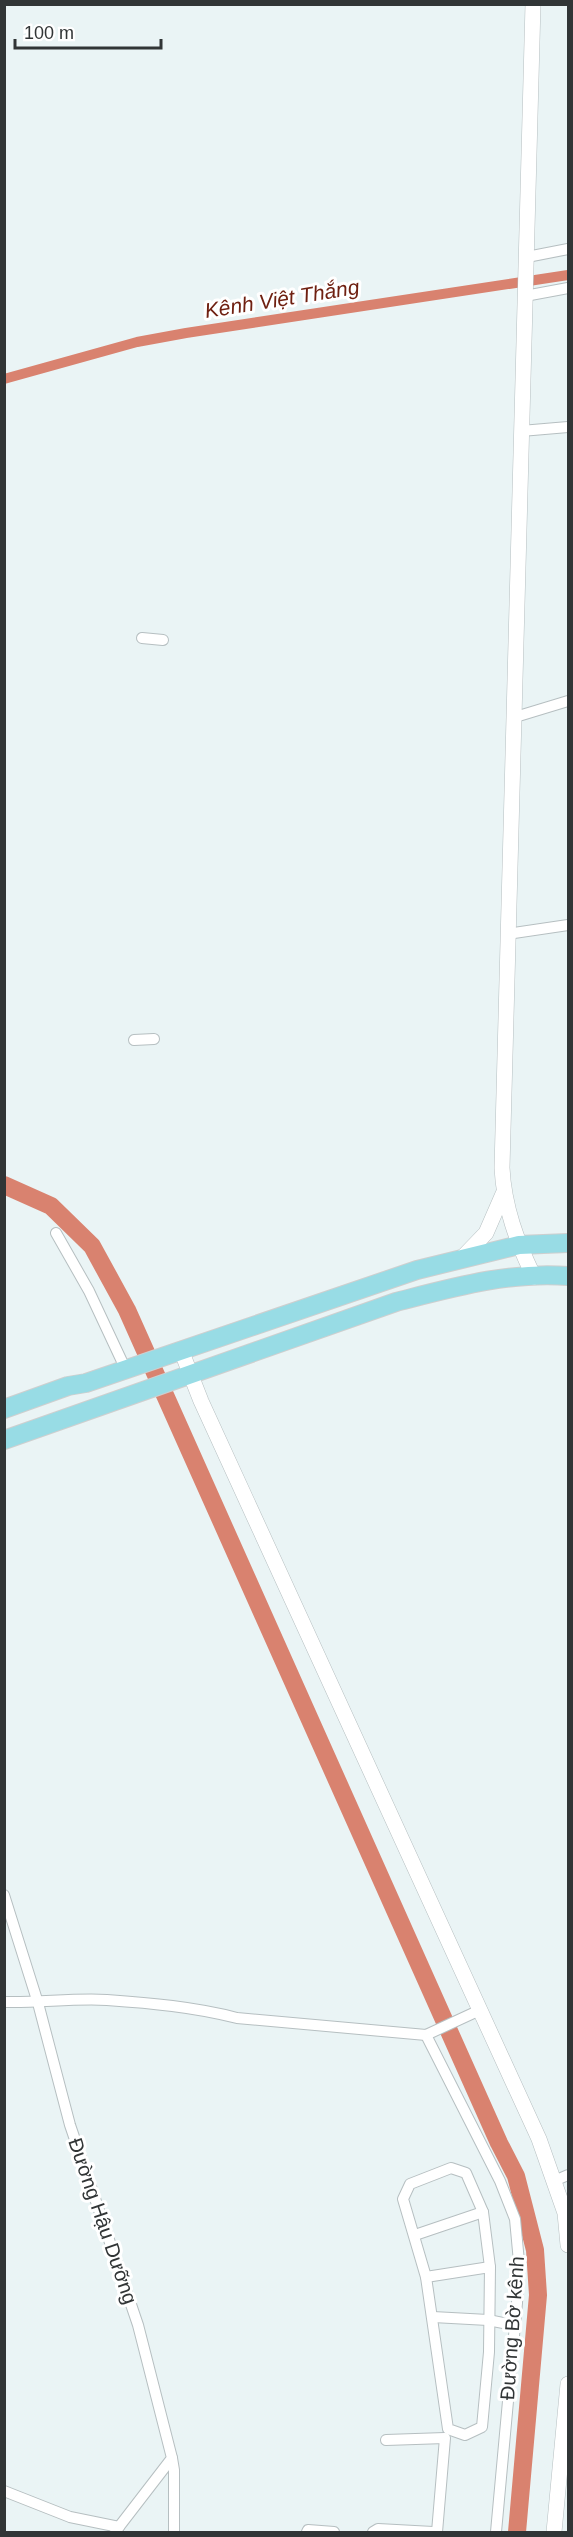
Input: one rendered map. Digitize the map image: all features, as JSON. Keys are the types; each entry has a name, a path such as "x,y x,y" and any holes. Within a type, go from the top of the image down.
{"main road":[{"path":"4,1409 68,1386 86,1383 132,1368 417,1270 519,1245 568,1244"},
{"path":"4,1440 396,1302 450,1288 534,1277 568,1276"},
{"path":"4,1418 70,1394 86,1383"}],"street":[{"path":"533,4 512,718 502,1168 503,1194 519,1245 534,1277"},
{"path":"527,259 568,249"},
{"path":"525,296 568,288"},
{"path":"521,431 568,427"},
{"path":"142,638 163,640"},
{"path":"512,718 568,701"},
{"path":"507,934 568,925"},
{"path":"134,1040 154,1039"},
{"path":"460,1260 486,1233 503,1194"},
{"path":"56,1233 132,1368"},
{"path":"181,1350 189,1374 539,2139 565,2212 568,2245"},
{"name":"Đường Hậu Dưỡng","path":"4,1895 38,2003 70,2125 138,2325 172,2458 174,2532"},
{"path":"4,2002 105,2000 215,2013 237,2018 426,2035 480,2010"},
{"name":"Đường Bờ kênh","path":"426,2035 500,2181 515,2219 519,2262 517,2303 513,2325 496,2532"},
{"path":"451,2168 466,2173 483,2212 490,2267 489,2352 482,2427 465,2435 448,2429 434,2317 415,2235 403,2199 410,2184 451,2168"},
{"path":"554,2181 568,2175"},
{"path":"415,2235 483,2212"},
{"path":"426,2277 490,2267"},
{"path":"434,2317 488,2320 513,2325"},
{"path":"554,2532 568,2384"},
{"path":"373,2532 378,2529 435,2532 445,2438 386,2440"},
{"path":"4,2491 70,2517 117,2530 172,2458"},
{"path":"307,2532 308,2529 334,2532"}],"waterway":[{"name":"Kênh Việt Thắng","path":"4,379 137,342 568,275"},
{"path":"4,1185 51,1206 92,1246 127,1310 499,2143 516,2176 535,2250 538,2295 517,2532"}]}
